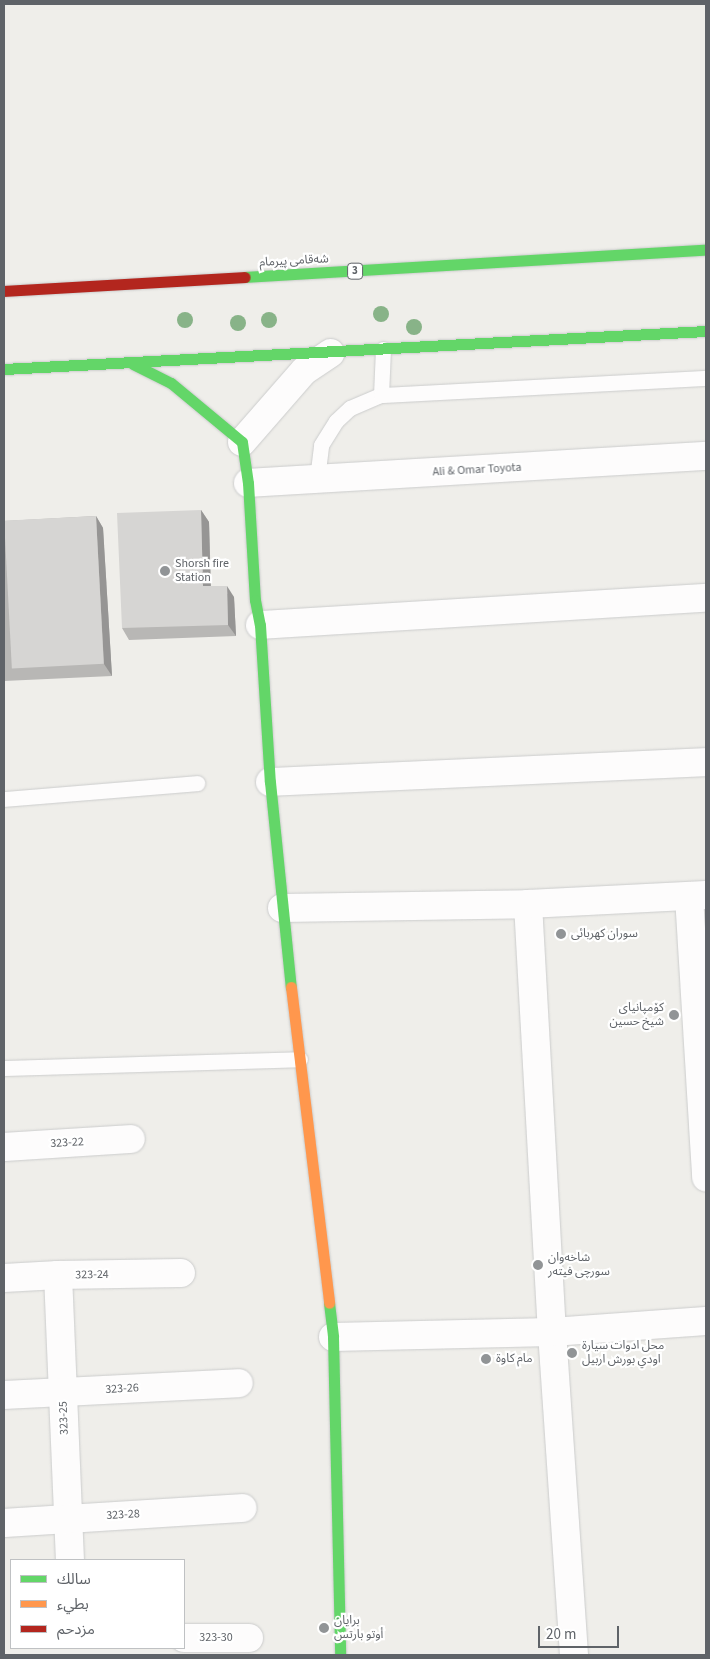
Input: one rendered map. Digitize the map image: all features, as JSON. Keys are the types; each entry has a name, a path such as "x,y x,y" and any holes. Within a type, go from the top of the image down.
{"main road":[{"name":"شەقامی پیرمام","path":"4,291 706,250"},
{"path":"4,368 133,364 706,331"},
{"path":"133,364 170,383 242,442 248,483 256,600 260,625 270,782 282,908 333,1337 340,1655"}],"street":[{"path":"242,442 304,371 331,353"},
{"name":"Ali & Omar Toyota","path":"248,483 706,456"},
{"path":"260,625 706,598"},
{"path":"270,782 706,762"},
{"path":"282,908 528,904 698,895 706,1165"},
{"path":"528,904 552,1332 574,1655"},
{"name":"323-22","path":"4,1146 131,1139"},
{"name":"323-24","path":"4,1278 58,1275 181,1274"},
{"name":"323-25","path":"58,1275 70,1559"},
{"path":"333,1337 552,1332 706,1320"},
{"name":"323-26","path":"4,1395 240,1383"},
{"name":"323-28","path":"4,1523 243,1508"},
{"name":"323-30","path":"185,1638 249,1638"}],"lane":[{"path":"381,395 383,349"},
{"path":"317,479 321,445 336,421 350,408 381,395 706,378"},
{"path":"4,799 197,783"},
{"path":"4,1068 300,1059"}],"building":[{"path":"201,510 203,586 227,586 228,625 122,628 117,513"},
{"path":"96,516 104,664 12,669 4,521"}],"traffic: fast":[{"path":"245,277 706,250"},
{"path":"4,369 706,331"},
{"path":"133,364 171,383 242,442 248,483 255,600 260,625 270,782 291,987"},
{"path":"329,1303 333,1337 340,1655"}],"traffic: slow":[{"path":"291,987 329,1303"}],"traffic: jam":[{"path":"4,291 245,277"}],"place":[{"name":"Shorsh fire Station","path":"165,571"},
{"name":"سوران کهربائی","path":"561,934"},
{"name":"کۆمپانیای شیخ حسین","path":"674,1015"},
{"name":"شاخەوان سورچی فیتەر","path":"538,1265"},
{"name":"محل ادوات سيارة اودي بورش اربيل","path":"572,1353"},
{"name":"مام كاوة","path":"486,1359"},
{"name":"برايان أوتو بارتس","path":"324,1628"}]}
